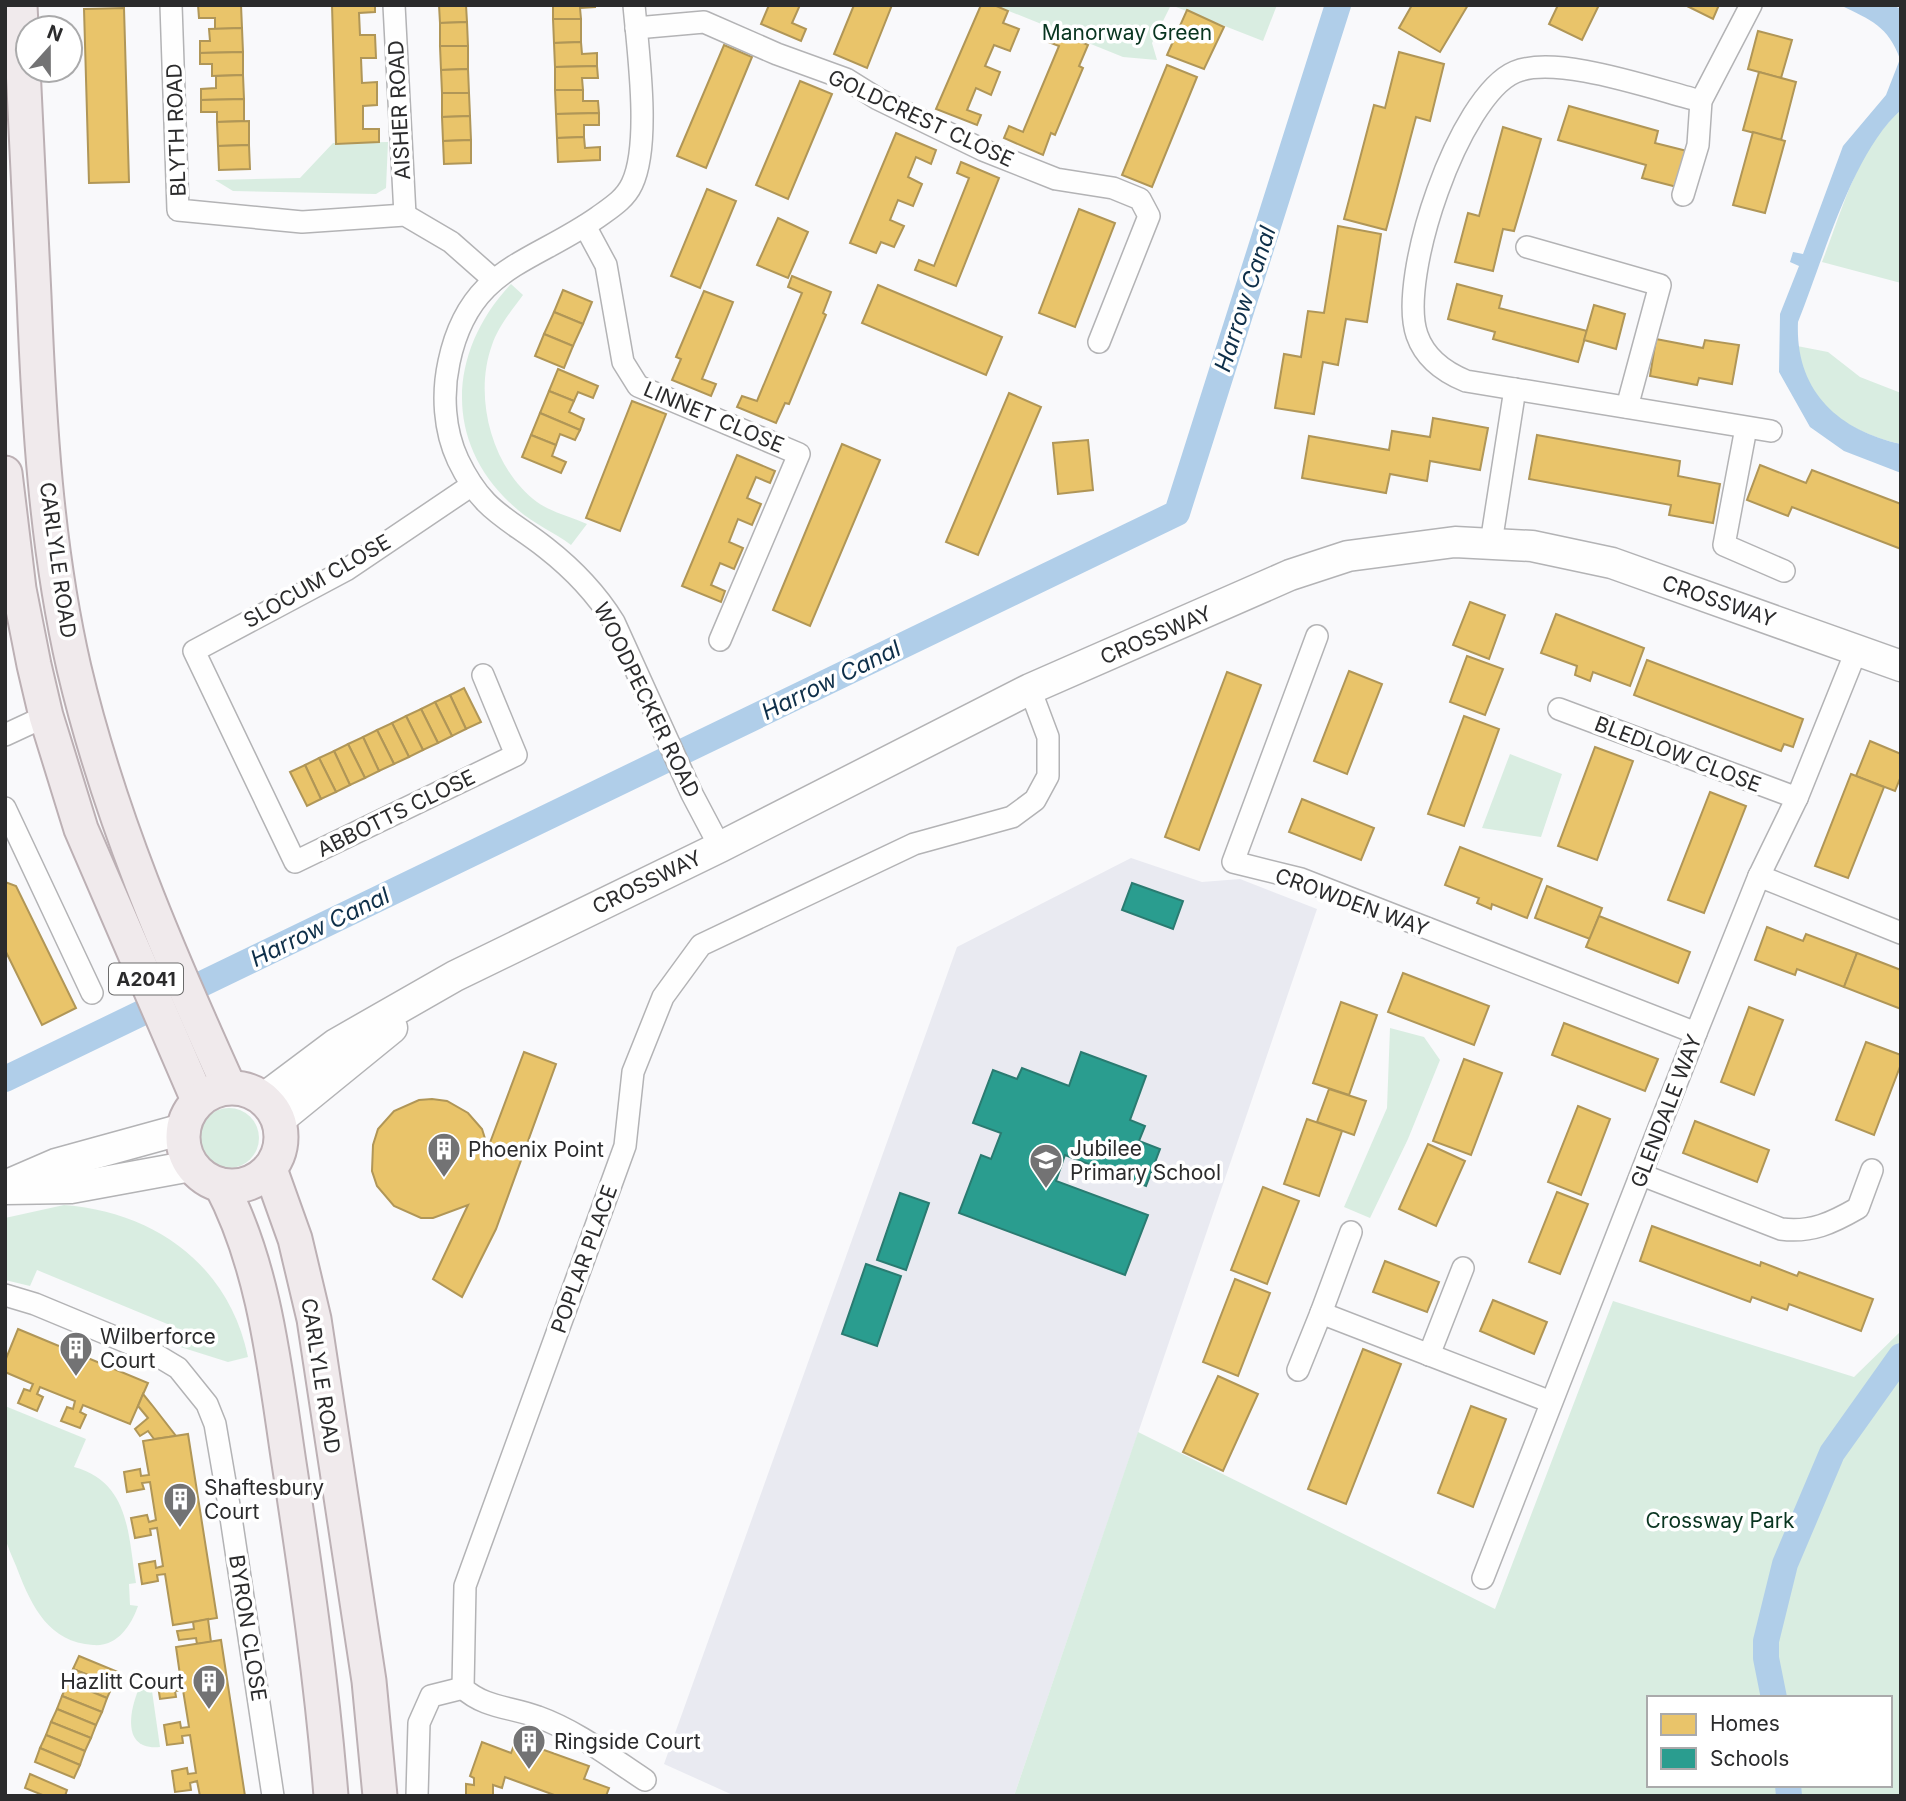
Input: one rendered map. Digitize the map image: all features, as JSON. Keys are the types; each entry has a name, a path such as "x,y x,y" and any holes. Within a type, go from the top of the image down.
{"main road":[{"name":"CARLYLE ROAD","path":"20,5 40,428 55,566 74,667 139,925 168,1030 198,1100"},
{"name":"CARLYLE ROAD","path":"5,473 19,589 46,716 80,829 195,1012 229,1087"},
{"path":"229,1087 246,1089 271,1109 281,1149 270,1169 247,1184 220,1185 205,1178 191,1166 184,1150 183,1129 189,1112 198,1100 213,1091 229,1087"},
{"name":"CARLYLE ROAD","path":"270,1169 295,1239 314,1319 369,1681 380,1796"},
{"path":"220,1185 234,1211 261,1300 322,1681 331,1796"}],"street":[{"name":"BLYTH ROAD","path":"171,5 178,210 302,222 405,215"},
{"name":"AISHER ROAD","path":"394,5 405,215"},
{"name":"WOODPECKER ROAD","path":"634,5 642,148 638,168 625,196 585,226 513,265 494,280 467,311 454,341 446,375 445,404 449,433 457,458 472,485 493,512 545,547 577,574 600,599 614,622 656,718 720,847"},
{"path":"1683,195 1698,145 1701,101 1751,5"},
{"name":"GOLDCREST CLOSE","path":"636,27 704,22 778,54 846,79 878,99 983,150 1056,178 1114,188 1140,199 1149,216 1099,342"},
{"path":"1701,101 1549,65 1516,72 1490,89 1458,144 1433,204 1417,272 1414,321 1423,347 1441,368 1465,381 1771,431"},
{"path":"405,215 451,242 494,280"},
{"name":"LINNET CLOSE","path":"585,226 606,265 624,362 638,386 799,454 720,640"},
{"path":"1527,247 1660,285 1626,407"},
{"path":"1491,543 1515,389"},
{"path":"1746,428 1724,545 1784,571"},
{"name":"SLOCUM CLOSE","path":"194,651 346,570 472,485"},
{"name":"CROSSWAY","path":"271,1109 454,976 720,847 1030,688 1290,575 1348,556 1419,545 1491,543 1572,553 1612,563 1901,666"},
{"name":"CROWDEN WAY","path":"1317,636 1233,862 1301,879 1696,1033"},
{"name":"GLENDALE WAY","path":"1483,1577 1759,876 1797,799 1857,649"},
{"name":"ABBOTTS CLOSE","path":"194,651 295,862 516,755 483,675"},
{"name":"POPLAR PLACE","path":"463,1688 465,1586 625,1146 633,1072 663,998 701,944 914,844 1012,817 1035,800 1048,776 1048,737 1030,688"},
{"name":"BLEDLOW CLOSE","path":"1559,709 1797,799"},
{"path":"5,735 46,716"},
{"path":"5,808 92,993"},
{"path":"1759,876 1901,933"},
{"path":"5,1188 56,1164 183,1129"},
{"path":"5,1188 71,1188 191,1166"},
{"path":"1642,1175 1781,1229 1800,1231 1834,1222 1858,1208 1872,1170"},
{"path":"1297,1370 1351,1233"},
{"path":"1429,1355 1463,1268"},
{"name":"BYRON CLOSE","path":"5,1295 35,1304 153,1353 178,1368 207,1404 215,1424 230,1511 273,1796"},
{"path":"1321,1313 1551,1402"},
{"path":"417,1796 419,1723 431,1696 463,1688 477,1701 537,1716 565,1729 645,1780"}],"shaded area":[{"name":"Jubilee Primary School","path":"1131,858 1202,882 1240,879 1317,909 1014,1796 735,1796 664,1764 957,947"}],"green space":[{"name":"Manorway Green","path":"994,5 1171,5 1152,43 1157,60 1123,57"},
{"path":"1171,5 1277,5 1263,41"},
{"path":"1901,110 1901,283 1822,262 1862,161 1886,125"},
{"path":"388,142 386,188 376,194 233,191 215,180 300,178 333,143"},
{"path":"511,284 523,295 498,332 487,365 486,409 490,431 508,471 521,488 543,506 587,524 571,545 524,515 494,485 476,458 466,429 462,399 465,369 474,340 490,311"},
{"path":"1797,346 1828,352 1860,377 1901,393 1901,444 1848,424 1825,406 1808,383"},
{"path":"1510,754 1562,774 1541,837 1482,828"},
{"path":"1390,1028 1424,1037 1440,1060 1408,1139 1370,1218 1344,1207 1387,1108"},
{"path":"229,1108 246,1113 254,1121 259,1138 254,1155 246,1163 229,1168 212,1163 204,1155 199,1138 204,1121 212,1113"},
{"path":"64,1205 97,1210 128,1219 157,1232 183,1249 205,1270 224,1295 238,1324 248,1357 228,1362 171,1344 177,1328 37,1270 30,1286 5,1280 5,1218"},
{"name":"Crossway Park","path":"1613,1301 1854,1377 1901,1331 1901,1796 1014,1796 1138,1432 1495,1609"},
{"path":"5,1406 86,1439 74,1467 92,1474 106,1485 123,1513 136,1583 129,1584 130,1605 138,1606 127,1628 109,1643 93,1645 78,1642 54,1630 36,1609 23,1584 5,1536"},
{"path":"140,1686 152,1691 160,1747 147,1746 133,1735 131,1716"}],"water":[{"path":"1840,5 1892,5 1901,9 1901,110 1868,153 1840,209 1798,322 1799,346 1812,387 1824,403 1857,429 1901,444 1901,473 1844,451 1810,427 1779,372 1780,314 1799,266 1790,262 1793,252 1803,254 1843,146 1886,95 1900,59 1884,31"}],"building: Homes":[{"path":"198,5 241,5 242,28 215,29 215,18 199,18"},
{"path":"332,5 375,5 375,12 359,13 360,35 375,35 376,58 361,58 362,83 377,82 377,105 363,106 363,129 379,129 379,142 336,144"},
{"path":"439,5 466,5 467,22 440,23"},
{"path":"553,5 595,7 580,8 581,19 553,19"},
{"path":"769,5 800,5 792,23 806,29 801,41 761,24"},
{"path":"854,5 892,5 867,68 834,54"},
{"path":"981,5 994,5 1008,11 1003,23 1019,29 1010,51 994,45 985,66 1000,72 991,95 976,88 967,110 981,115 977,125 936,109"},
{"path":"1412,5 1468,5 1440,52 1399,28"},
{"path":"1558,5 1599,5 1582,40 1549,24"},
{"path":"1685,5 1719,5 1713,19"},
{"path":"124,8 129,182 89,183 84,9"},
{"path":"1187,10 1224,27 1204,69 1167,55"},
{"path":"553,19 581,19 581,42 554,43"},
{"path":"467,22 468,46 440,46 440,23"},
{"path":"242,28 243,52 200,53 200,41 210,41 209,29"},
{"path":"1049,28 1088,45 1079,66 1083,68 1055,135 1051,133 1043,155 1004,138 1009,126 1023,132 1059,46 1043,40"},
{"path":"1758,31 1792,40 1781,78 1748,69"},
{"path":"581,42 582,54 597,53 597,66 555,67 554,43"},
{"path":"724,45 752,57 706,168 677,156"},
{"path":"440,46 468,46 468,69 441,70"},
{"path":"243,52 243,75 212,76 212,64 200,64 200,53"},
{"path":"1399,52 1444,64 1430,121 1416,117 1386,230 1344,219 1374,105 1385,108"},
{"path":"1167,65 1197,77 1152,187 1122,175"},
{"path":"597,66 598,78 582,78 583,90 555,90 555,67"},
{"path":"468,69 469,93 442,93 441,70"},
{"path":"1759,72 1796,82 1781,140 1743,130"},
{"path":"243,75 244,99 201,100 201,89 216,88 216,76"},
{"path":"800,81 832,94 788,199 756,185"},
{"path":"555,90 583,90 583,101 598,101 599,113 556,114"},
{"path":"442,93 469,93 470,116 442,117"},
{"path":"244,99 244,121 217,122 217,112 201,112 201,100"},
{"path":"1569,106 1658,131 1655,143 1687,151 1677,187 1642,178 1646,165 1558,140"},
{"path":"599,113 599,125 584,125 584,137 557,138 556,114"},
{"path":"470,116 471,140 443,141 442,117"},
{"path":"249,121 249,145 218,146 217,122"},
{"path":"1503,127 1541,139 1514,231 1503,229 1493,271 1455,262 1468,213 1479,216"},
{"path":"1753,132 1785,141 1765,213 1733,205"},
{"path":"896,133 936,150 931,164 916,157 908,177 922,184 913,206 898,200 890,220 904,226 894,247 881,242 876,253 850,243"},
{"path":"584,137 585,148 600,147 600,160 558,162 557,138"},
{"path":"471,140 471,163 444,164 443,141"},
{"path":"249,145 250,169 219,170 218,146"},
{"path":"961,162 999,178 956,286 915,270 919,260 934,266 969,178 957,173"},
{"path":"707,189 736,201 700,288 671,276"},
{"path":"1079,209 1115,223 1075,327 1039,313"},
{"path":"778,218 808,232 788,278 757,265"},
{"path":"1338,226 1381,234 1367,322 1346,319 1338,365 1323,362 1314,414 1275,408 1284,354 1301,357 1308,311 1324,313"},
{"path":"792,276 831,292 823,313 826,315 789,404 785,403 776,423 737,407 742,396 757,401 802,293 788,287"},
{"path":"1457,284 1502,296 1499,308 1587,331 1578,362 1493,339 1495,332 1448,319"},
{"path":"878,285 1002,337 986,375 862,323"},
{"path":"563,290 592,302 583,324 554,312"},
{"path":"704,291 733,302 702,379 716,384 711,396 672,380 681,359 676,357"},
{"path":"1594,305 1625,314 1616,349 1584,340"},
{"path":"554,312 583,324 573,346 544,334"},
{"path":"544,334 573,346 564,368 535,356"},
{"path":"1656,339 1703,348 1705,340 1739,345 1732,384 1699,378 1697,385 1650,376"},
{"path":"558,369 598,386 593,398 578,392 574,401 549,391"},
{"path":"549,391 574,401 569,412 584,419 580,430 540,413"},
{"path":"1009,393 1041,407 978,555 946,542"},
{"path":"632,401 666,414 620,531 586,518"},
{"path":"540,413 580,430 575,440 560,434 556,445 531,435"},
{"path":"1433,418 1488,428 1480,470 1430,461 1427,481 1390,474 1386,493 1302,478 1309,436 1389,450 1392,431 1430,437"},
{"path":"531,435 556,445 552,456 566,462 561,473 522,457"},
{"path":"1537,435 1680,461 1678,476 1720,484 1713,523 1669,515 1671,505 1529,479"},
{"path":"1088,440 1093,490 1058,494 1053,443"},
{"path":"842,444 880,460 810,626 773,610"},
{"path":"737,455 775,471 770,483 756,477 747,498 761,504 752,525 738,519 729,542 743,548 734,569 720,563 711,585 725,591 721,602 682,586"},
{"path":"1760,465 1806,483 1812,470 1901,504 1901,549 1792,507 1788,516 1747,500"},
{"path":"1470,602 1505,615 1489,659 1453,645"},
{"path":"1556,614 1644,648 1630,686 1593,672 1590,681 1575,675 1577,666 1541,653"},
{"path":"1467,656 1503,669 1485,715 1450,702"},
{"path":"1647,660 1803,719 1793,747 1784,744 1781,751 1634,695"},
{"path":"1349,671 1382,684 1347,774 1314,761"},
{"path":"1227,672 1261,685 1199,850 1165,837"},
{"path":"464,688 481,722 466,729 450,695"},
{"path":"450,695 466,729 452,736 435,702"},
{"path":"435,702 452,736 438,743 421,709"},
{"path":"421,709 438,743 423,750 406,716"},
{"path":"406,716 423,750 409,757 392,723"},
{"path":"1464,716 1499,729 1464,826 1428,814"},
{"path":"392,723 409,757 394,764 377,730"},
{"path":"377,730 394,764 379,771 363,737"},
{"path":"363,737 379,771 365,778 348,744"},
{"path":"1870,741 1901,754 1901,776 1895,791 1856,776"},
{"path":"348,744 365,778 350,785 334,751"},
{"path":"1595,747 1633,761 1597,860 1558,846"},
{"path":"334,751 350,785 336,792 319,758"},
{"path":"319,758 336,792 321,799 305,765"},
{"path":"305,765 321,799 307,806 290,772"},
{"path":"1851,774 1884,787 1848,878 1815,866"},
{"path":"1710,792 1746,806 1704,913 1668,900"},
{"path":"1302,799 1374,828 1361,860 1289,832"},
{"path":"1460,847 1542,879 1527,918 1492,904 1491,909 1477,903 1479,898 1445,885"},
{"path":"5,882 16,886 76,1008 42,1025 5,950"},
{"path":"1547,886 1602,908 1590,939 1535,918"},
{"path":"1599,916 1690,952 1678,983 1586,947"},
{"path":"1767,927 1803,941 1806,934 1857,953 1844,987 1797,969 1795,975 1755,960"},
{"path":"1857,953 1901,970 1901,1009 1844,987"},
{"path":"1403,973 1489,1006 1474,1045 1388,1012"},
{"path":"1341,1002 1377,1015 1349,1095 1313,1083"},
{"path":"1749,1007 1783,1020 1754,1095 1721,1082"},
{"path":"1564,1023 1658,1059 1645,1091 1552,1055"},
{"path":"1866,1042 1901,1055 1901,1064 1874,1135 1836,1120"},
{"name":"Phoenix Point","path":"524,1052 556,1064 496,1229 462,1297 433,1279 468,1205 433,1218 421,1218 394,1206 377,1186 372,1171 373,1145 378,1129 394,1111 419,1100 432,1099 447,1101 468,1113 482,1129 488,1148"},
{"path":"1464,1059 1502,1073 1471,1155 1433,1141"},
{"path":"1329,1089 1366,1101 1354,1135 1317,1122"},
{"path":"1578,1106 1610,1119 1581,1195 1548,1182"},
{"path":"1307,1119 1342,1131 1319,1196 1284,1184"},
{"path":"1695,1121 1769,1150 1757,1182 1683,1153"},
{"path":"1428,1144 1465,1161 1436,1226 1399,1209"},
{"path":"1263,1187 1299,1201 1267,1284 1231,1270"},
{"path":"1557,1192 1588,1204 1560,1274 1529,1262"},
{"path":"1652,1226 1760,1266 1761,1262 1797,1276 1799,1272 1873,1299 1861,1331 1789,1304 1787,1310 1752,1297 1750,1302 1640,1261"},
{"path":"1385,1261 1439,1282 1427,1312 1373,1292"},
{"path":"1235,1279 1270,1293 1238,1376 1203,1362"},
{"path":"1493,1300 1547,1322 1534,1354 1480,1331"},
{"name":"Wilberforce Court","path":"18,1329 148,1383 130,1424 83,1405 80,1412 86,1415 80,1428 61,1421 67,1407 73,1409 75,1401 40,1387 37,1394 43,1397 37,1411 18,1403 24,1389 30,1391 33,1384 5,1372 5,1361"},
{"path":"1363,1349 1401,1364 1346,1504 1308,1489"},
{"path":"1218,1376 1258,1394 1223,1471 1183,1452"},
{"path":"143,1394 176,1436 154,1439 148,1431 140,1436 135,1429 148,1418 138,1406"},
{"path":"1471,1406 1506,1419 1473,1507 1438,1493"},
{"name":"Shaftesbury Court","path":"188,1434 217,1618 173,1625 165,1574 157,1575 158,1581 142,1584 139,1564 155,1561 156,1568 163,1566 157,1528 150,1529 151,1535 135,1538 131,1518 147,1515 149,1522 156,1520 150,1482 142,1483 144,1489 127,1492 124,1472 140,1469 141,1476 149,1475 143,1441"},
{"path":"208,1619 211,1642 197,1644 196,1638 179,1640 177,1631 194,1629 193,1622"},
{"name":"Hazlitt Court","path":"221,1640 245,1796 200,1796 197,1781 190,1783 191,1790 175,1792 172,1771 187,1768 188,1774 196,1773 190,1735 182,1736 183,1743 167,1745 164,1725 180,1722 181,1728 189,1727 183,1690 175,1691 176,1697 160,1699 157,1679 173,1677 174,1683 181,1682 176,1647"},
{"path":"79,1656 118,1672 113,1685 73,1669"},
{"path":"73,1669 113,1685 107,1698 68,1682"},
{"path":"68,1682 107,1698 102,1712 62,1696"},
{"path":"62,1696 102,1712 96,1725 57,1709"},
{"path":"57,1709 96,1725 91,1738 51,1722"},
{"path":"51,1722 91,1738 85,1751 46,1735"},
{"path":"46,1735 85,1751 80,1765 40,1748"},
{"name":"Ringside Court","path":"516,1740 589,1766 584,1779 609,1788 606,1796 557,1796 505,1777 502,1788 493,1785 493,1796 466,1796 466,1784 474,1785 474,1778 470,1776 482,1742 511,1753"},
{"path":"40,1748 80,1765 74,1778 35,1762"},
{"path":"30,1774 67,1790 65,1796 45,1796 25,1788"}],"building: Schools":[{"path":"1132,883 1183,901 1173,929 1122,910"},
{"path":"1081,1052 1146,1076 1130,1120 1145,1126 1139,1141 1160,1149 1146,1186 1065,1155 1056,1181 1148,1215 1125,1275 959,1213 981,1155 991,1159 1001,1133 973,1123 993,1070 1017,1079 1022,1068 1069,1086"},
{"path":"900,1193 929,1203 906,1270 877,1260"},
{"path":"866,1264 901,1276 877,1346 842,1334"}],"waterway":[{"name":"Harrow Canal","path":"5,1079 1177,513 1338,5"},
{"path":"1774,1696 1766,1658 1766,1641 1785,1564 1832,1453 1901,1356"},
{"path":"1788,1787 1789,1796"}],"place":[{"name":"Phoenix Point","path":"444,1179"},
{"name":"Jubilee Primary School","path":"1046,1190"},
{"name":"Wilberforce Court","path":"76,1378"},
{"name":"Shaftesbury Court","path":"180,1529"},
{"name":"Hazlitt Court","path":"209,1711"},
{"name":"Ringside Court","path":"529,1771"}]}
